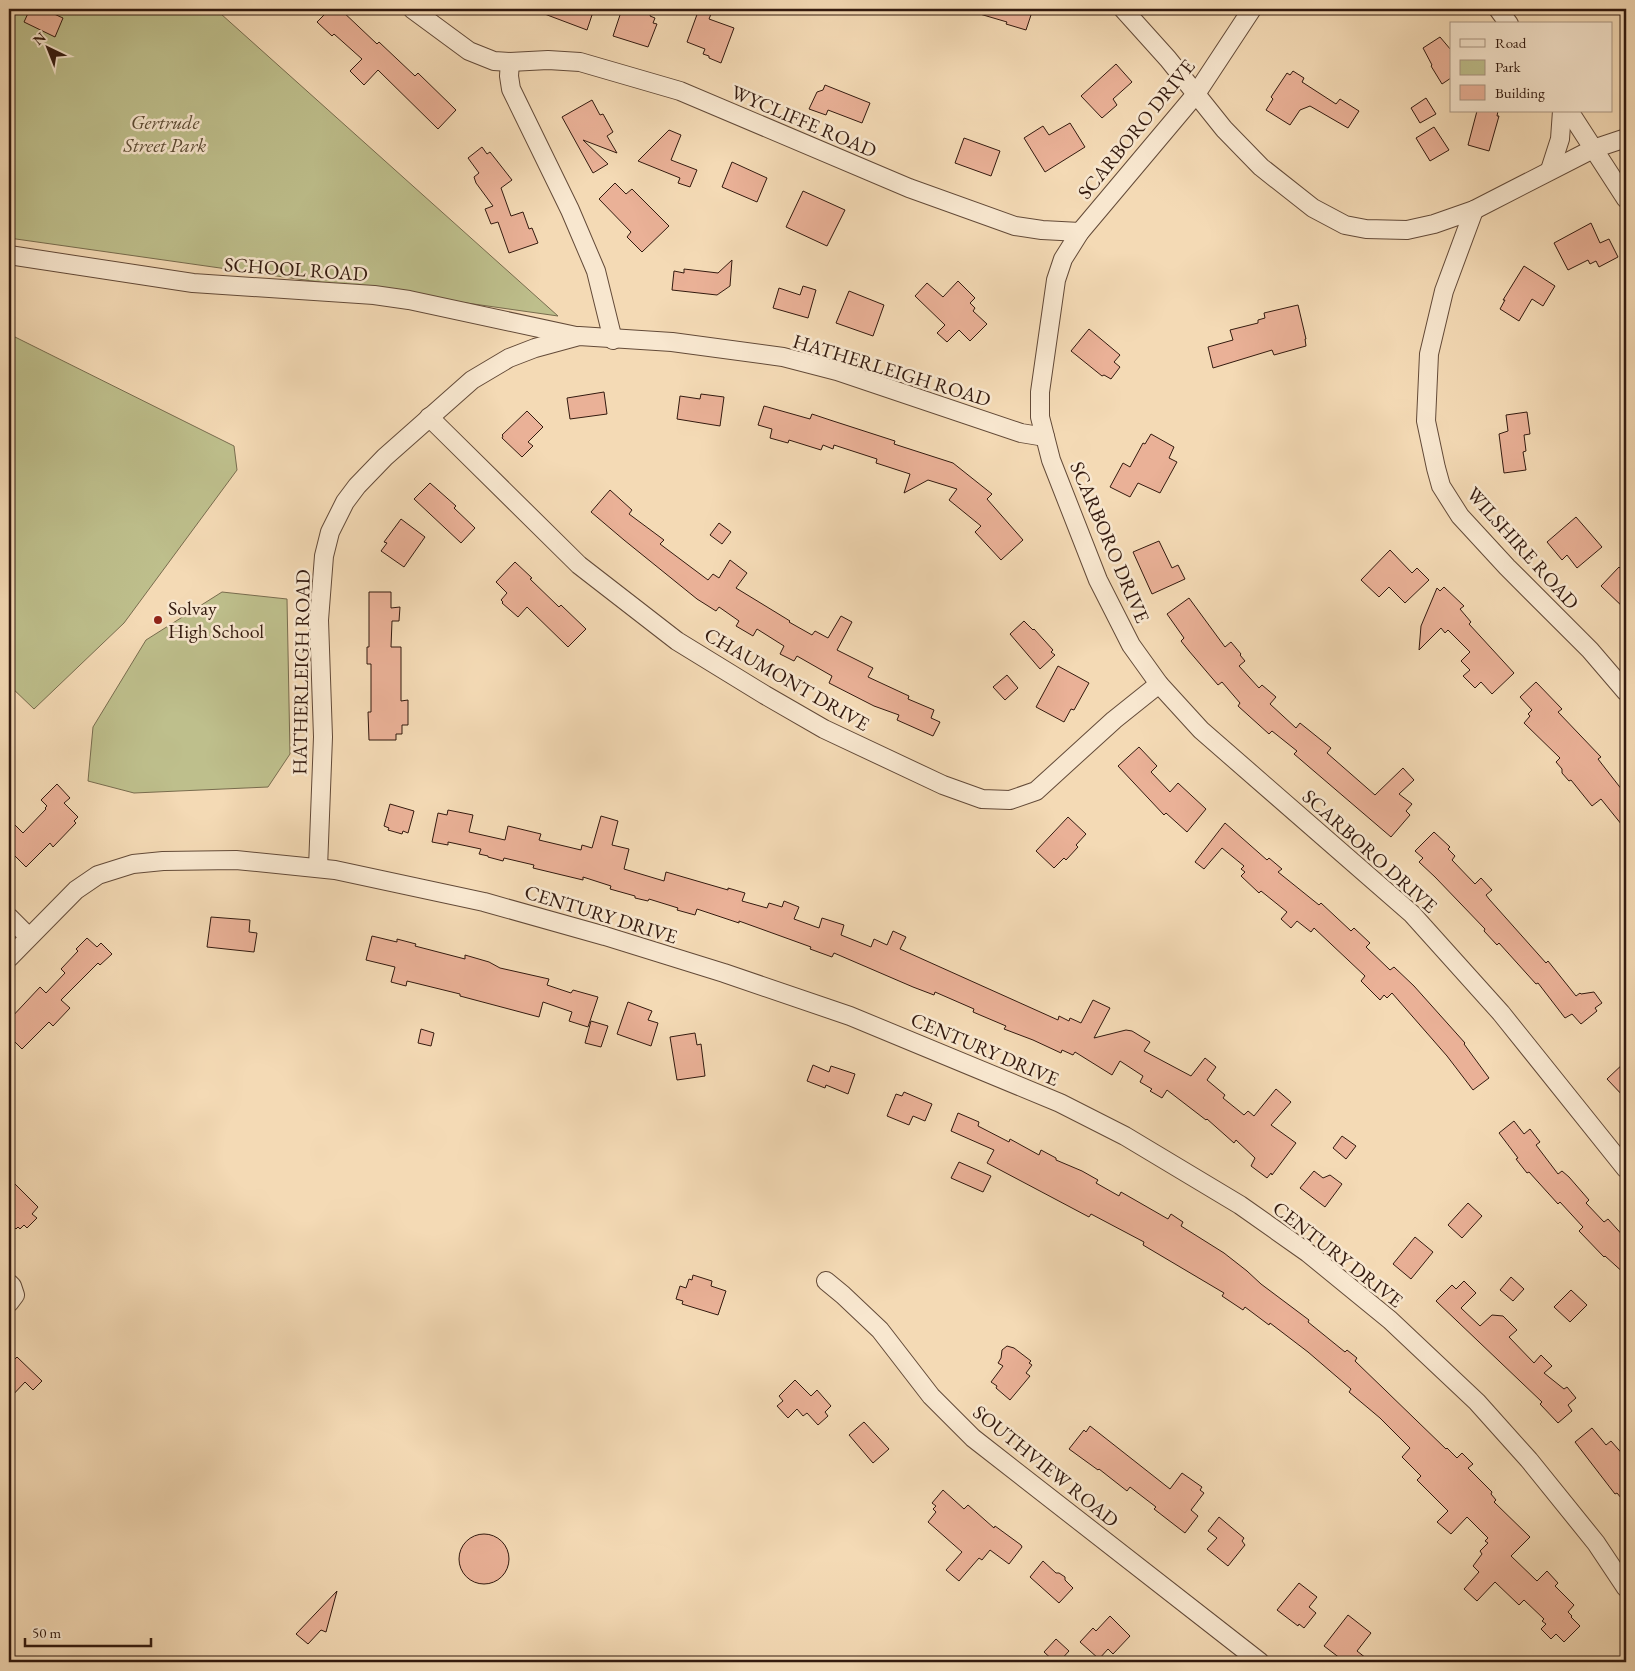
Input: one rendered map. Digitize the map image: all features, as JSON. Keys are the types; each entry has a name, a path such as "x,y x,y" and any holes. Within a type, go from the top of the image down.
{"street":[{"name":"WYCLIFFE ROAD","path":"412,9 470,51 494,61 548,60 580,62 671,89 909,188 1015,226 1042,230 1080,232"},
{"path":"1123,9 1168,59 1224,129 1261,167 1313,208 1344,225 1366,229 1407,230 1434,224 1474,210 1593,149 1626,138"},
{"name":"SCARBORO DRIVE","path":"1252,9 1196,94 1080,232 1063,259 1056,280 1040,392 1040,417 1052,460 1098,580 1131,645 1159,684 1200,730 1412,914 1502,1013 1626,1169"},
{"path":"1498,9 1507,22"},
{"path":"510,62 509,76 511,89 570,210 596,271 613,340"},
{"path":"1550,170 1560,139 1562,112"},
{"path":"1570,112 1626,199"},
{"name":"WILSHIRE ROAD","path":"1474,210 1444,291 1429,354 1426,421 1436,468 1442,486 1460,516 1507,567 1590,650 1626,692"},
{"name":"SCHOOL ROAD","path":"9,255 194,283 392,297 579,336"},
{"name":"HATHERLEIGH ROAD","path":"318,868 322,738 319,620 324,556 330,532 345,502 385,457 472,380 509,358 535,348 579,336 613,340 672,342 783,357 837,370 1021,433 1045,437"},
{"name":"CHAUMONT DRIVE","path":"430,417 579,565 677,641 824,729 943,784 982,799 1010,800 1036,791 1114,720 1159,684"},
{"name":"CENTURY DRIVE","path":"9,958 76,890 98,875 133,864 163,861 236,860 335,870 484,902 605,936 724,973 850,1016 1060,1103 1125,1136 1240,1205 1308,1253 1390,1320 1477,1402 1529,1460 1596,1543 1626,1588"},
{"path":"9,917 29,937"},
{"path":"9,1282 14,1295 9,1303"},
{"name":"SOUTHVIEW ROAD","path":"826,1282 843,1295 880,1330 932,1396 973,1438 1260,1662"}],"green space":[{"name":"Gertrude Street Park","path":"9,9 225,9 221,14 558,316 9,238"},
{"path":"13,336 234,446 237,470 124,623 34,709 9,685 9,338"},
{"path":"222,592 287,599 290,754 268,787 134,793 88,781 93,727 146,640"}],"building":[{"path":"30,9 43,9 63,18 55,37 24,22"},
{"path":"330,9 340,9 415,76 418,73 456,110 438,129 378,70 364,85 350,71 362,59 334,34 332,36 317,22"},
{"path":"534,9 594,9 587,30"},
{"path":"622,9 644,9 651,13 650,16 655,18 653,23 657,24 648,47 613,36"},
{"path":"699,9 713,9 709,19 734,28 721,63 703,54 705,49 687,42"},
{"path":"973,9 1033,9 1026,30 973,12"},
{"path":"1440,37 1450,49 1450,79 1442,84 1423,48"},
{"path":"1116,64 1132,82 1113,99 1117,105 1102,118 1081,96"},
{"path":"1293,71 1304,78 1302,82 1336,104 1340,99 1359,111 1348,128 1310,106 1300,110 1290,125 1266,110 1273,99 1271,97 1287,73 1290,75"},
{"path":"825,85 870,103 862,123 828,110 826,115 809,109 817,92 823,90"},
{"path":"1426,98 1436,114 1420,123 1411,108"},
{"path":"592,100 600,115 603,114 613,132 607,136 617,153 583,140 608,164 593,173 562,117"},
{"path":"1477,112 1498,112 1497,116 1499,116 1489,151 1468,145"},
{"path":"1070,123 1085,147 1045,172 1024,138 1043,126 1049,135"},
{"path":"1434,127 1449,150 1430,161 1416,138"},
{"path":"669,130 681,135 671,160 697,170 690,187 678,183 680,178 638,161"},
{"path":"964,138 1000,151 991,176 955,163"},
{"path":"482,147 487,154 490,152 512,180 501,188 511,216 523,212 529,229 532,228 538,243 509,253 498,222 491,224 485,209 493,206 476,183 474,177 479,173 468,158"},
{"path":"732,162 767,178 757,202 722,187"},
{"path":"615,183 626,194 632,189 669,226 642,252 627,237 631,232 599,199"},
{"path":"803,191 845,210 827,246 786,227"},
{"path":"1591,223 1600,243 1609,239 1618,257 1599,267 1596,261 1590,264 1588,260 1568,270 1554,243"},
{"path":"732,260 730,286 717,295 672,290 674,271 684,273 684,269 718,273"},
{"path":"1524,266 1555,286 1543,306 1532,299 1519,321 1500,309 1505,300 1503,300"},
{"path":"958,281 975,298 970,303 975,308 973,311 987,324 970,341 959,330 947,342 937,333 945,325 915,296 927,283 943,297"},
{"path":"803,286 816,290 808,318 773,308 779,288 800,295"},
{"path":"849,291 884,305 873,336 836,323"},
{"path":"1298,305 1306,346 1274,355 1272,350 1213,368 1208,347 1233,340 1230,330 1258,323 1258,320 1265,318 1264,313"},
{"path":"1089,329 1120,355 1114,362 1120,367 1111,379 1104,375 1102,376 1071,351"},
{"path":"604,392 607,414 570,419 567,398"},
{"path":"701,394 724,397 720,426 677,419 680,396 700,399"},
{"path":"764,406 810,419 812,414 895,441 894,444 953,463 992,494 987,499 1023,540 1001,560 975,532 981,526 949,500 957,489 928,480 904,493 910,474 876,463 877,459 834,445 833,449 823,445 821,450 789,440 788,443 770,438 772,429 758,425"},
{"path":"527,411 543,427 528,442 533,446 522,457 502,438 502,435"},
{"path":"1527,412 1530,434 1524,435 1526,451 1523,452 1526,470 1504,473 1499,434 1508,431 1506,415"},
{"path":"1151,434 1174,447 1169,458 1177,462 1160,493 1138,483 1130,497 1110,487 1123,463 1130,467 1143,443 1145,444"},
{"path":"430,483 456,506 454,508 475,528 461,543 414,499"},
{"path":"610,490 632,510 629,514 664,540 660,544 708,580 713,574 719,578 730,560 747,573 736,588 812,635 815,631 828,638 841,616 852,622 837,650 873,668 868,677 909,696 908,699 934,710 931,718 940,722 933,736 897,720 899,715 874,706 829,683 832,676 797,656 794,661 780,654 784,646 757,629 753,636 736,626 739,621 719,607 716,611 697,599 591,512"},
{"path":"1576,517 1602,547 1577,568 1567,555 1562,560 1547,542"},
{"path":"401,519 425,537 404,567 381,551 387,543 384,542"},
{"path":"719,523 731,532 722,544 710,535"},
{"path":"1159,541 1172,568 1178,565 1185,579 1152,594 1133,552"},
{"path":"1390,550 1412,573 1417,568 1429,580 1405,603 1389,587 1379,597 1361,580"},
{"path":"515,562 559,607 561,605 586,629 568,647 527,607 518,617 502,603 501,600 507,593 496,582"},
{"path":"1619,567 1626,574 1626,610 1601,586"},
{"path":"1444,587 1464,606 1460,609 1471,622 1469,624 1514,673 1492,694 1481,682 1475,688 1463,676 1470,670 1461,661 1470,652 1448,630 1445,633 1441,628 1419,650 1421,626 1437,588 1440,591"},
{"path":"369,592 391,592 391,608 400,607 399,621 392,621 391,647 401,647 401,701 408,700 408,725 402,725 402,734 396,734 396,740 369,740 368,712 371,712 371,664 367,664 367,647 369,647"},
{"path":"1189,598 1225,647 1231,642 1241,654 1245,661 1239,666 1259,688 1262,685 1276,697 1270,704 1296,728 1300,723 1331,748 1327,753 1375,795 1403,768 1414,780 1399,794 1412,804 1406,811 1410,815 1391,837 1294,754 1297,751 1272,731 1269,734 1238,706 1240,703 1222,682 1218,685 1189,651 1181,641 1184,638 1167,614"},
{"path":"1024,621 1034,629 1053,650 1051,652 1055,655 1040,669 1010,634"},
{"path":"1058,666 1089,683 1074,710 1071,709 1064,722 1036,707"},
{"path":"1007,675 1018,688 1005,700 993,687"},
{"path":"1536,682 1562,709 1558,712 1601,757 1598,759 1626,795 1626,830 1601,799 1592,806 1571,780 1569,781 1562,773 1562,769 1556,762 1560,758 1524,723 1532,710 1520,697"},
{"path":"1139,747 1157,766 1151,772 1170,792 1178,783 1206,809 1187,832 1166,813 1164,815 1118,766"},
{"path":"57,784 70,798 64,803 78,817 74,821 76,823 53,847 50,843 26,867 9,850 9,819 23,833 46,809 47,806 41,800"},
{"path":"390,804 414,811 408,833 403,831 402,834 388,830 389,828 384,826"},
{"path":"448,810 473,815 469,832 505,840 508,826 541,834 539,840 581,850 582,845 592,848 601,816 618,821 612,845 629,849 624,869 664,881 666,872 728,890 728,888 745,893 742,901 767,908 769,903 782,907 784,901 799,907 794,919 819,928 822,918 844,925 841,935 871,947 874,939 887,945 893,931 906,937 900,949 1058,1020 1059,1016 1069,1021 1070,1018 1081,1023 1093,1000 1110,1008 1094,1038 1126,1030 1132,1031 1150,1042 1144,1051 1191,1076 1205,1058 1216,1067 1207,1080 1225,1095 1223,1098 1244,1115 1248,1111 1254,1116 1276,1089 1291,1102 1271,1125 1296,1143 1272,1175 1271,1173 1267,1178 1251,1166 1255,1158 1236,1140 1234,1143 1207,1119 1167,1090 1162,1098 1150,1091 1152,1089 1140,1082 1143,1076 1120,1061 1112,1075 1075,1052 1073,1055 1062,1050 1061,1053 1004,1029 1006,1026 973,1012 974,1009 935,992 934,995 834,953 832,957 810,949 811,947 739,921 739,923 697,909 695,915 677,910 678,908 649,899 648,901 635,898 635,896 610,889 611,886 583,877 583,880 533,868 534,865 504,858 503,861 488,857 479,854 481,849 448,842 448,845 432,842 438,813 447,815"},
{"path":"1068,817 1086,834 1076,845 1078,847 1066,860 1064,858 1054,868 1036,851"},
{"path":"1225,823 1267,860 1269,858 1282,869 1278,872 1319,905 1321,903 1351,931 1354,928 1370,943 1366,947 1390,970 1394,967 1414,986 1465,1043 1489,1078 1473,1090 1447,1056 1392,993 1387,998 1384,995 1380,1000 1361,981 1365,976 1314,928 1311,932 1297,921 1291,928 1281,919 1287,912 1261,891 1259,893 1241,876 1245,872 1241,869 1244,866 1222,848 1204,869 1195,862"},
{"path":"1434,832 1450,847 1448,849 1455,856 1452,860 1475,884 1481,878 1492,890 1486,895 1489,899 1546,963 1548,961 1576,996 1580,993 1594,992 1602,1003 1595,1008 1597,1011 1581,1024 1572,1014 1565,1018 1538,983 1536,984 1499,943 1497,945 1484,931 1485,929 1419,862 1423,858 1415,851"},
{"path":"211,917 250,920 249,932 257,933 254,952 207,947"},
{"path":"372,936 397,942 397,939 416,944 415,946 465,959 465,955 489,962 500,968 549,979 547,985 571,993 573,990 598,997 588,1027 569,1021 572,1012 543,1002 539,1017 407,981 406,986 391,982 395,967 366,960"},
{"path":"87,938 97,947 101,943 112,954 100,965 98,963 61,1000 70,1008 53,1026 49,1022 22,1049 9,1036 9,1020 40,987 46,993 65,973 61,969"},
{"path":"628,1002 652,1011 648,1020 658,1023 651,1046 617,1034"},
{"path":"591,1021 608,1026 601,1047 585,1043"},
{"path":"421,1029 434,1033 431,1046 418,1043"},
{"path":"695,1033 697,1045 701,1044 705,1076 677,1080 670,1037"},
{"path":"1626,1061 1626,1099 1607,1079"},
{"path":"813,1065 829,1072 831,1066 855,1074 848,1094 826,1085 825,1088 807,1081"},
{"path":"904,1092 932,1104 925,1121 913,1116 909,1125 887,1116 896,1094 902,1096"},
{"path":"958,1113 979,1122 978,1126 1009,1142 1010,1139 1039,1155 1041,1150 1056,1158 1056,1160 1082,1171 1098,1180 1096,1183 1119,1196 1121,1192 1168,1219 1171,1214 1183,1222 1181,1226 1224,1253 1309,1320 1308,1322 1345,1352 1347,1350 1357,1358 1355,1361 1446,1449 1457,1458 1462,1453 1473,1464 1468,1468 1492,1492 1491,1494 1496,1500 1494,1502 1530,1537 1511,1556 1537,1581 1547,1571 1558,1583 1555,1586 1574,1605 1568,1612 1580,1626 1564,1642 1556,1634 1551,1639 1541,1629 1546,1624 1542,1621 1544,1619 1524,1600 1519,1605 1495,1582 1477,1601 1464,1589 1479,1572 1473,1566 1482,1554 1480,1551 1488,1543 1485,1541 1488,1538 1467,1517 1451,1534 1437,1522 1448,1511 1417,1480 1421,1476 1402,1457 1410,1448 1380,1418 1349,1392 1351,1389 1308,1352 1270,1323 1269,1325 1245,1307 1243,1310 1222,1296 1224,1293 1143,1245 1144,1242 1091,1214 1089,1217 987,1163 994,1150 951,1131"},
{"path":"1514,1121 1524,1134 1530,1129 1540,1142 1536,1145 1558,1174 1562,1171 1569,1177 1589,1200 1586,1203 1604,1222 1608,1219 1626,1239 1626,1275 1604,1257 1579,1231 1583,1227 1560,1202 1558,1204 1529,1172 1527,1173 1516,1159 1518,1158 1499,1133"},
{"path":"1342,1136 1356,1146 1346,1159 1333,1148"},
{"path":"959,1162 991,1176 983,1192 951,1178"},
{"path":"1314,1171 1323,1178 1330,1175 1342,1184 1325,1207 1300,1188"},
{"path":"9,1178 38,1207 32,1214 37,1218 27,1228 24,1225 20,1229 18,1227 16,1229 9,1222"},
{"path":"1468,1203 1482,1216 1462,1238 1448,1225"},
{"path":"1415,1237 1433,1252 1411,1279 1393,1264"},
{"path":"693,1275 712,1281 711,1286 726,1291 718,1315 682,1304 683,1301 676,1299 680,1286 686,1288 689,1279 692,1280"},
{"path":"1511,1277 1524,1289 1513,1301 1500,1290"},
{"path":"1464,1281 1476,1293 1461,1308 1480,1326 1492,1315 1503,1316 1517,1330 1509,1337 1534,1363 1541,1355 1552,1366 1544,1373 1564,1389 1567,1387 1576,1398 1568,1405 1572,1411 1558,1423 1540,1404 1542,1402 1436,1301 1452,1285 1456,1289"},
{"path":"1571,1290 1587,1305 1570,1322 1554,1307"},
{"path":"1007,1346 1014,1348 1031,1361 1029,1363 1032,1365 1026,1373 1030,1376 1010,1400 991,1382 1003,1366 998,1363 1002,1350"},
{"path":"17,1357 42,1381 33,1390 25,1382 9,1399 9,1365"},
{"path":"795,1380 811,1396 817,1390 831,1406 825,1412 828,1416 818,1425 807,1413 803,1416 797,1409 788,1418 777,1406 783,1401 779,1396"},
{"path":"864,1422 889,1449 873,1463 849,1435"},
{"path":"1090,1426 1170,1489 1182,1473 1202,1487 1200,1490 1204,1493 1191,1510 1198,1516 1185,1533 1130,1487 1127,1491 1069,1449 1084,1430 1086,1432"},
{"path":"1592,1428 1606,1445 1611,1441 1626,1458 1626,1504 1617,1493 1615,1494 1575,1442"},
{"path":"943,1490 964,1509 968,1505 994,1528 995,1526 1021,1545 1022,1547 1009,1564 990,1550 982,1560 979,1558 959,1581 946,1570 962,1552 928,1522 936,1512 933,1509 936,1506 932,1503"},
{"path":"1219,1517 1244,1538 1242,1541 1245,1545 1228,1566 1207,1549 1217,1538 1208,1531"},
{"path":"484,1534 493,1536 504,1545 509,1559 507,1568 498,1579 484,1584 475,1582 464,1573 459,1559 461,1550 470,1539"},
{"path":"1043,1561 1056,1573 1065,1577 1065,1580 1073,1588 1059,1603 1030,1577"},
{"path":"1299,1583 1317,1597 1309,1607 1316,1613 1304,1628 1299,1624 1298,1626 1277,1610"},
{"path":"337,1591 326,1632 321,1630 308,1644 296,1634"},
{"path":"1348,1615 1371,1633 1357,1651 1371,1662 1345,1662 1324,1646"},
{"path":"1110,1616 1130,1636 1113,1654 1108,1649 1099,1659 1080,1642 1093,1628 1096,1631"},
{"path":"1056,1639 1069,1651 1059,1662 1055,1662 1044,1652"}],"place":[{"name":"Solvay High School","path":"158,620"}]}
